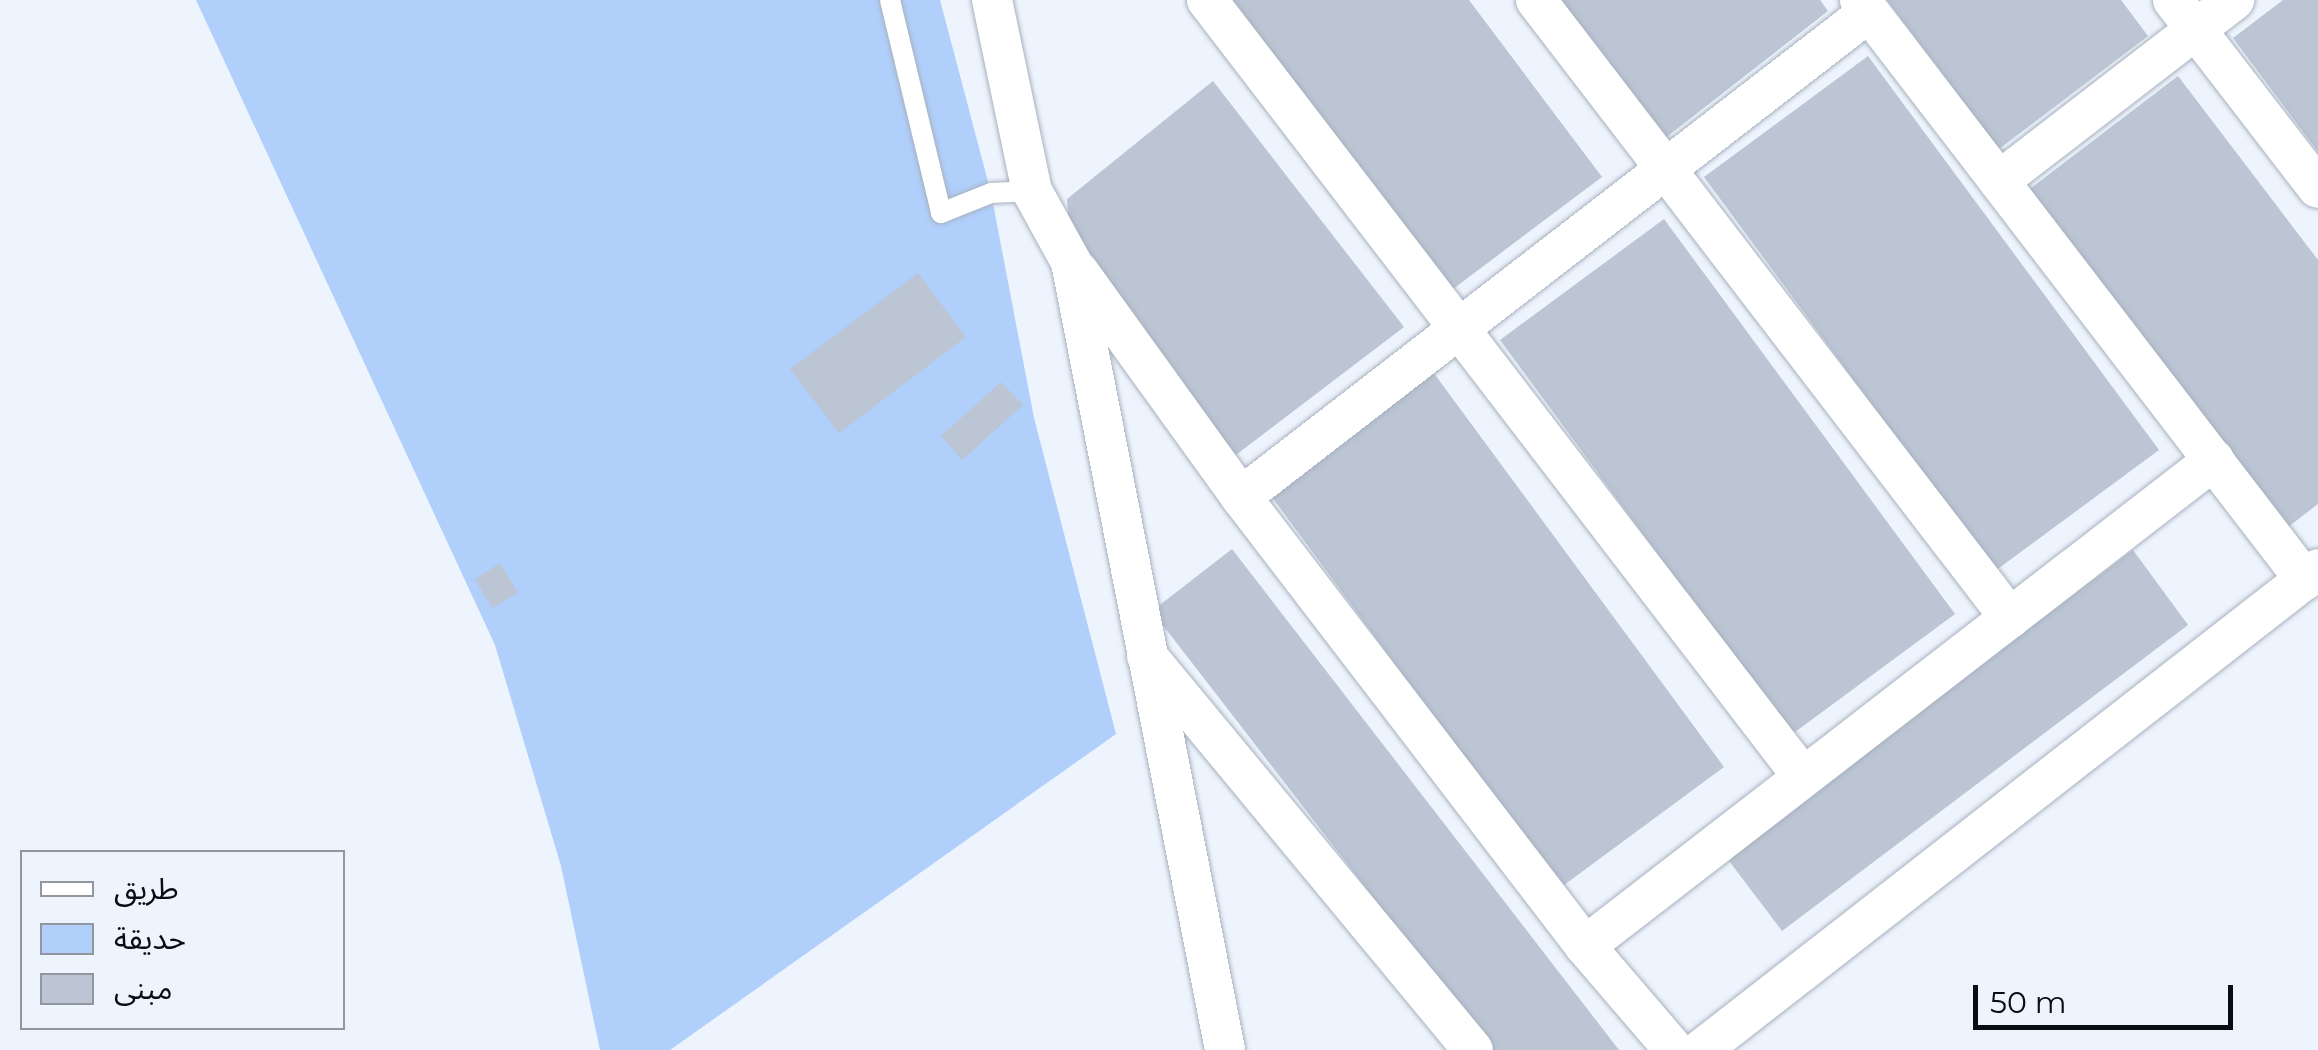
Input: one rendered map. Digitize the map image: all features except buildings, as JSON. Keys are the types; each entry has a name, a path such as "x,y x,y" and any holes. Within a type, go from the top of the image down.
{"street":[{"path":"992,0 1032,191 1072,262 1241,498 1585,946 1674,1050"},
{"path":"1207,0 1803,777"},
{"path":"1536,0 2010,618"},
{"path":"1999,181 2185,15 2234,0"},
{"path":"1241,498 1666,170 1865,6 2214,460 2312,574 1701,1050"},
{"path":"2185,15 2318,188"},
{"path":"1072,262 1143,650 1224,1050"},
{"path":"1585,946 2214,460"},
{"path":"1143,650 1472,1050"}],"lane":[{"path":"890,0 941,214 991,193 1032,191"}],"green space":[{"path":"196,0 940,0 991,193 1034,418 1116,734 670,1050 600,1050 561,866 495,645"}]}
